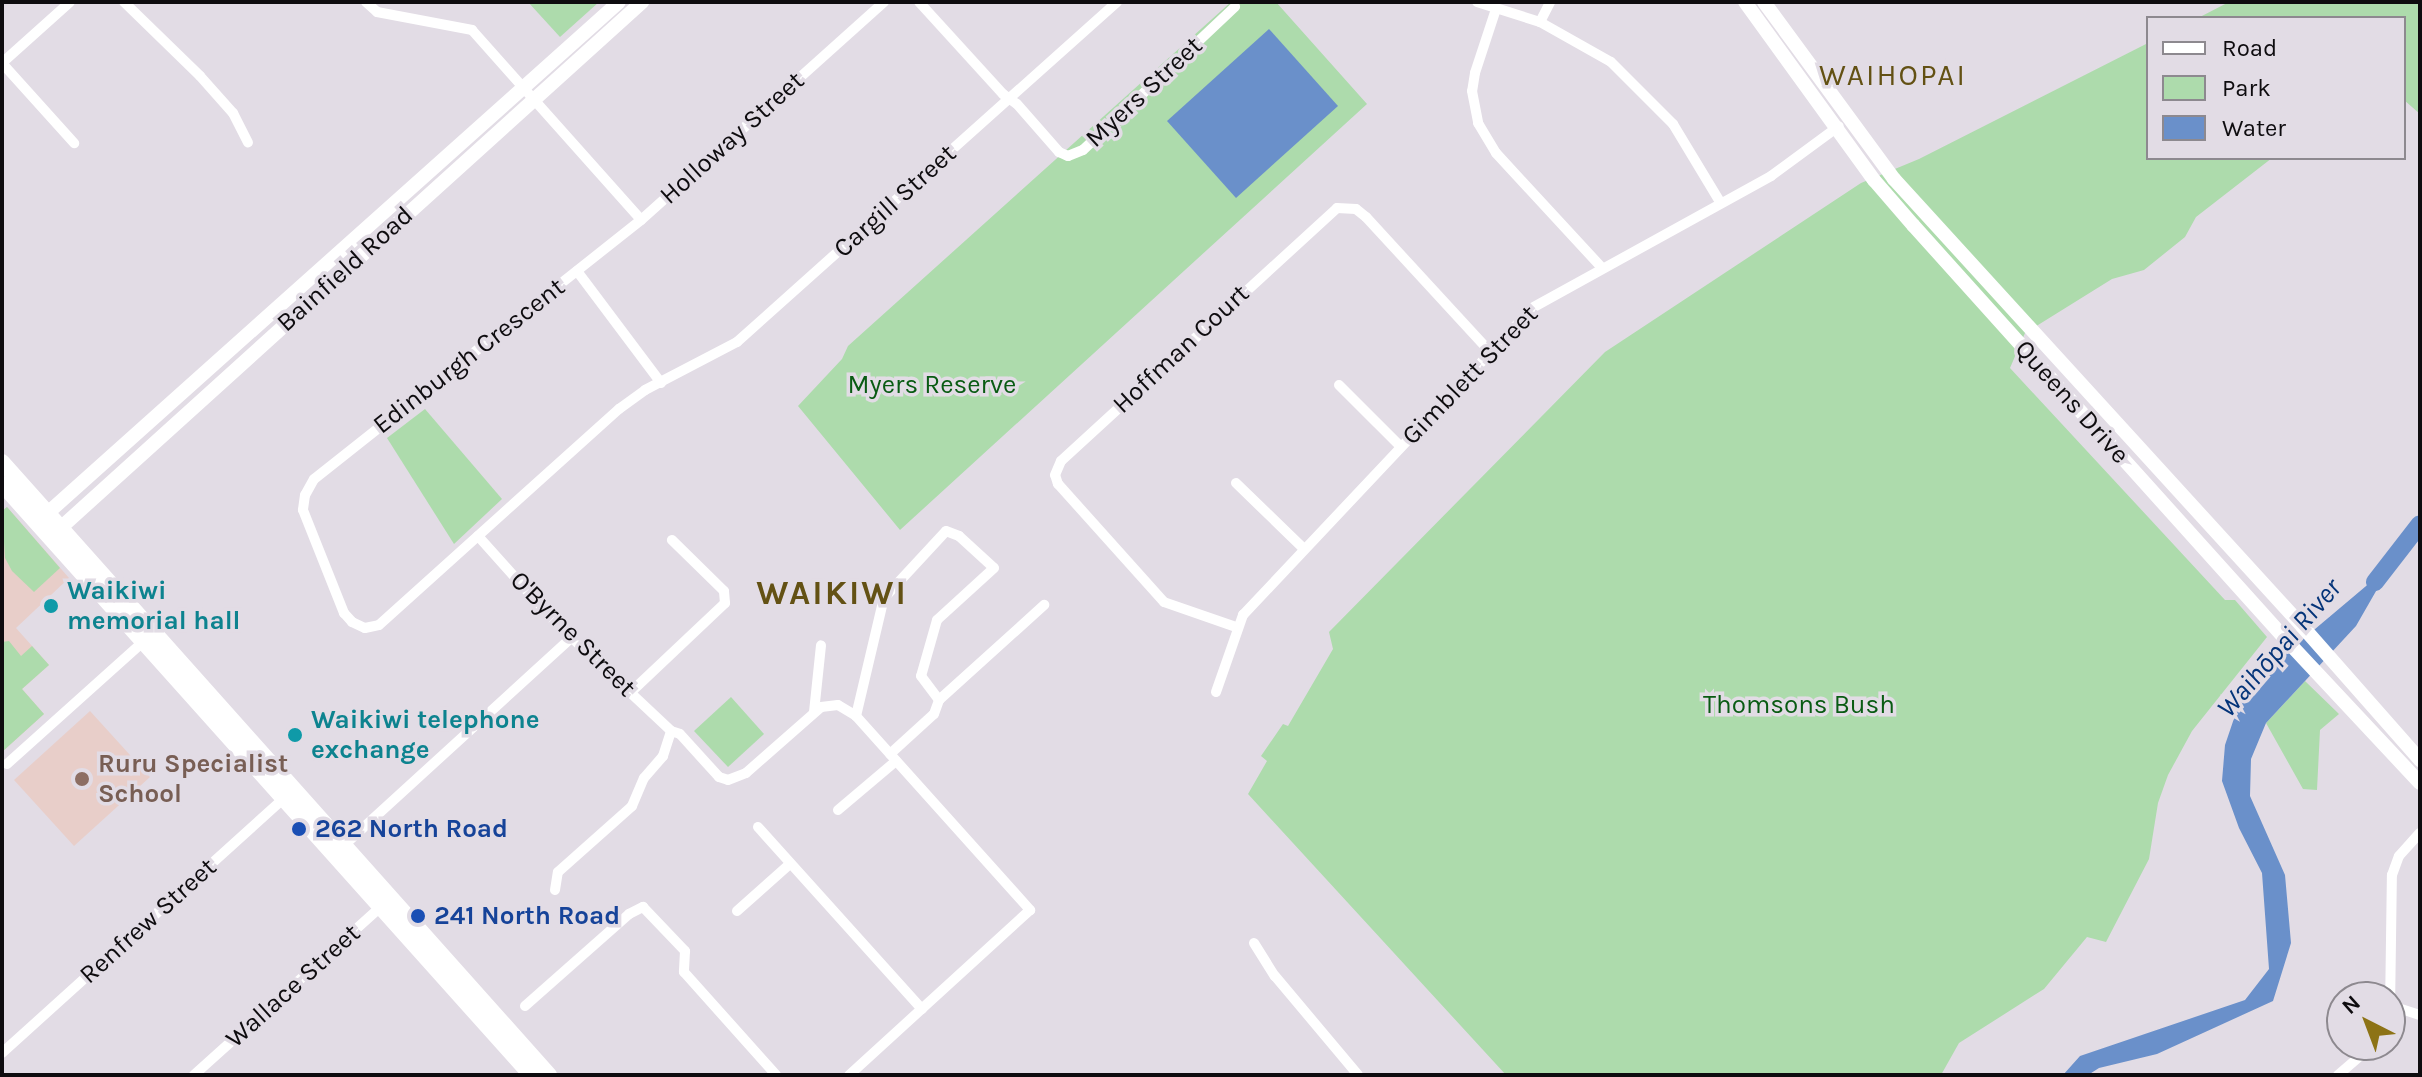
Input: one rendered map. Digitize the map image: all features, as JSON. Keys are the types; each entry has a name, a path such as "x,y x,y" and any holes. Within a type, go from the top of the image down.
{"main road":[{"name":"Bainfield Road","path":"42,518 210,381 403,206 525,86 619,2"},
{"name":"Bainfield Road","path":"403,206 532,100 642,2"},
{"name":"Queens Drive","path":"1745,2 1836,128 1913,225 2315,672 2420,783"},
{"name":"Queens Drive","path":"1764,2 1894,179 2331,658 2420,760"},
{"name":"Bainfield Road","path":"55,533 107,487 210,381"},
{"path":"2,462 7,486 42,518 386,902 549,1075"},
{"path":"2138,476 2151,464"},
{"path":"95,473 107,487"},
{"path":"386,902 531,1075"}],"street":[{"path":"70,2 2,63 74,143"},
{"path":"124,2 233,113 248,142"},
{"path":"366,2 377,12 472,30 641,220"},
{"name":"Holloway Street","path":"577,271 641,220 884,2"},
{"name":"Myers Street","path":"919,2 1059,152 1075,155 1235,7"},
{"name":"Cargill Street","path":"661,383 737,342 1117,2"},
{"path":"1477,2 1540,22 1589,47 1625,74 1673,124 1720,202"},
{"path":"1540,22 1550,2"},
{"path":"1496,9 1472,91 1478,123 1496,153 1602,268"},
{"name":"Gimblett Street","path":"1216,692 1236,627 1250,606 1538,303 1771,176 1849,119"},
{"name":"Hoffman Court","path":"1236,627 1164,602 1062,489 1055,475 1061,461 1337,208 1356,209 1366,217 1490,352"},
{"name":"Edinburgh Crescent","path":"577,271 661,383 619,409 389,617 365,628 344,613 302,503 314,479 577,271"},
{"path":"1339,385 1400,446"},
{"path":"1236,483 1304,549"},
{"path":"856,716 884,598 946,531 959,536 994,568 937,620 921,676 939,700"},
{"name":"O'Byrne Street","path":"478,536 572,637 671,731 680,734 719,777 728,780 746,773 814,712"},
{"path":"632,691 725,603 724,591 672,540"},
{"path":"838,810 934,714 939,700 1044,605"},
{"path":"7,764 148,636"},
{"path":"339,850 572,637"},
{"path":"814,712 821,645"},
{"path":"814,712 821,707 838,705 856,716 1030,910 849,1075"},
{"path":"555,890 558,872 632,806 644,778 663,756 671,731"},
{"name":"Renfrew Street","path":"2,1053 289,794"},
{"path":"758,827 922,1009"},
{"path":"2391,981 2392,875 2399,856 2420,833"},
{"path":"737,911 790,864"},
{"name":"Wallace Street","path":"194,1075 386,902"},
{"path":"525,1006 629,914 643,907 685,951 684,972 776,1075"},
{"path":"1254,943 1275,976 1358,1075"},
{"path":"2338,1075 2354,1061"}],"shaded area":[{"path":"7,507 69,578 16,628 49,665 22,689 44,714 2,752 2,511"},
{"name":"Ruru Specialist School","path":"90,711 150,777 74,846 14,780"}],"green space":[{"path":"528,2 599,2 560,37"},
{"name":"Myers Reserve","path":"1231,2 1276,2 1367,104 900,530 798,406 842,359 848,346"},
{"path":"2229,2 2420,2 2420,114 2406,102 2406,16 2202,16"},
{"name":"Thomsons Bush","path":"2146,44 2146,160 2269,160 2196,217 2185,237 2144,270 2112,279 2025,333 2010,368 2225,600 2235,600 2267,637 2192,731 2168,775 2158,803 2149,859 2106,942 2087,937 2044,989 1959,1043 1941,1075 1506,1075 1248,794 1267,761 1261,756 1283,724 1288,726 1333,649 1329,632 1605,352 1861,183 1919,159"},
{"path":"425,409 502,499 454,544 387,438"},
{"path":"7,507 60,568 34,592 12,571 5,558 2,511"},
{"path":"9,641 21,656 32,646 49,665 22,689 44,714 2,752 2,642"},
{"path":"2305,681 2339,714 2320,730 2317,790 2303,789 2266,723"},
{"path":"731,697 764,734 728,767 694,731"}],"water":[{"path":"1269,29 1338,106 1236,198 1167,121"},
{"path":"2391,565 2356,626 2266,723 2251,759 2250,796 2285,875 2291,943 2273,1001 2157,1054 2099,1068 2088,1075 2063,1075 2080,1056 2245,1000 2269,969 2262,873 2239,828 2222,781 2225,745 2244,689"}],"waterway":[{"name":"Waihōpai River","path":"2375,582 2420,524"}],"place":[{"name":"Waikiwi memorial hall","path":"51,606"},
{"name":"Waikiwi telephone exchange","path":"295,735"},
{"name":"Ruru Specialist School","path":"82,779"},
{"name":"262 North Road","path":"299,829"},
{"name":"241 North Road","path":"418,916"}],"district":[{"name":"WAIHOPAI","path":"1893,75"},
{"name":"WAIKIWI","path":"832,594"}]}
